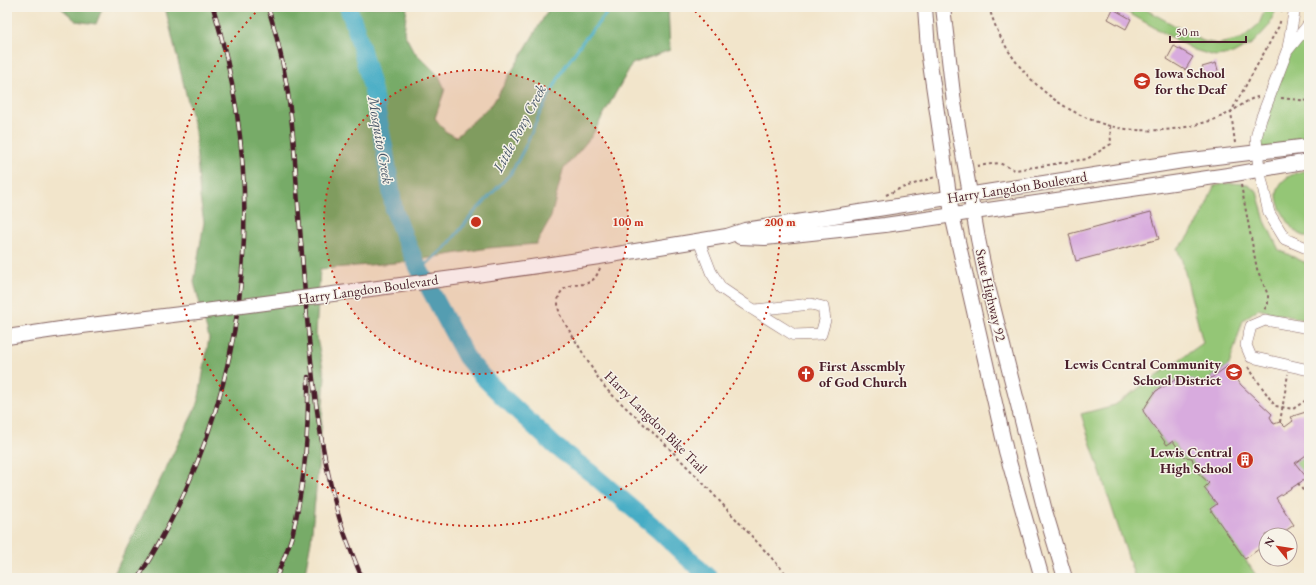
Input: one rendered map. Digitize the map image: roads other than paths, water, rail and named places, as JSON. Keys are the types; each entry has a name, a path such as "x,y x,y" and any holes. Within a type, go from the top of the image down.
{"main road":[{"name":"State Highway 92","path":"924,7 928,50 952,215 1006,452 1042,578"},
{"name":"State Highway 92","path":"943,7 954,103 987,283 1045,511 1065,578"},
{"name":"Harry Langdon Boulevard","path":"7,337 599,257 700,241 727,236 745,230 970,194 1183,161 1309,146"},
{"name":"Harry Langdon Boulevard","path":"727,236 765,238 885,226 1239,173 1309,161"}],"street":[{"path":"1295,7 1288,51 1270,96 1256,138 1259,169 1269,213 1285,238 1309,249"},
{"path":"1288,51 1309,24"},
{"path":"700,241 711,272 721,288 746,305 794,335 821,334 826,320 823,307 811,304 755,310"},
{"path":"1309,328 1265,320 1251,326 1246,345 1251,357 1309,370"}],"waterway":[{"name":"Mosquito Creek","path":"348,7 356,29 372,87 385,152 394,210 404,237 418,267 466,357 482,376 555,446 591,473 659,531 709,578"},
{"name":"Little Pony Creek","path":"420,270 447,246 472,215 511,173 564,68 583,41 612,7"}],"railway":[{"path":"138,578 175,512 204,443 226,373 239,301 244,228 242,154 231,80 213,7"},
{"path":"268,7 282,61 291,116 311,364 321,437 339,519 362,578"},
{"path":"276,578 293,532 301,494 307,435 308,377"}],"place":[{"name":"Iowa School for the Deaf","path":"1142,81"},
{"name":"Lewis Central Community School District","path":"1234,372"},
{"name":"First Assembly of God Church","path":"806,374"},
{"name":"Lewis Central High School","path":"1245,460"}]}
